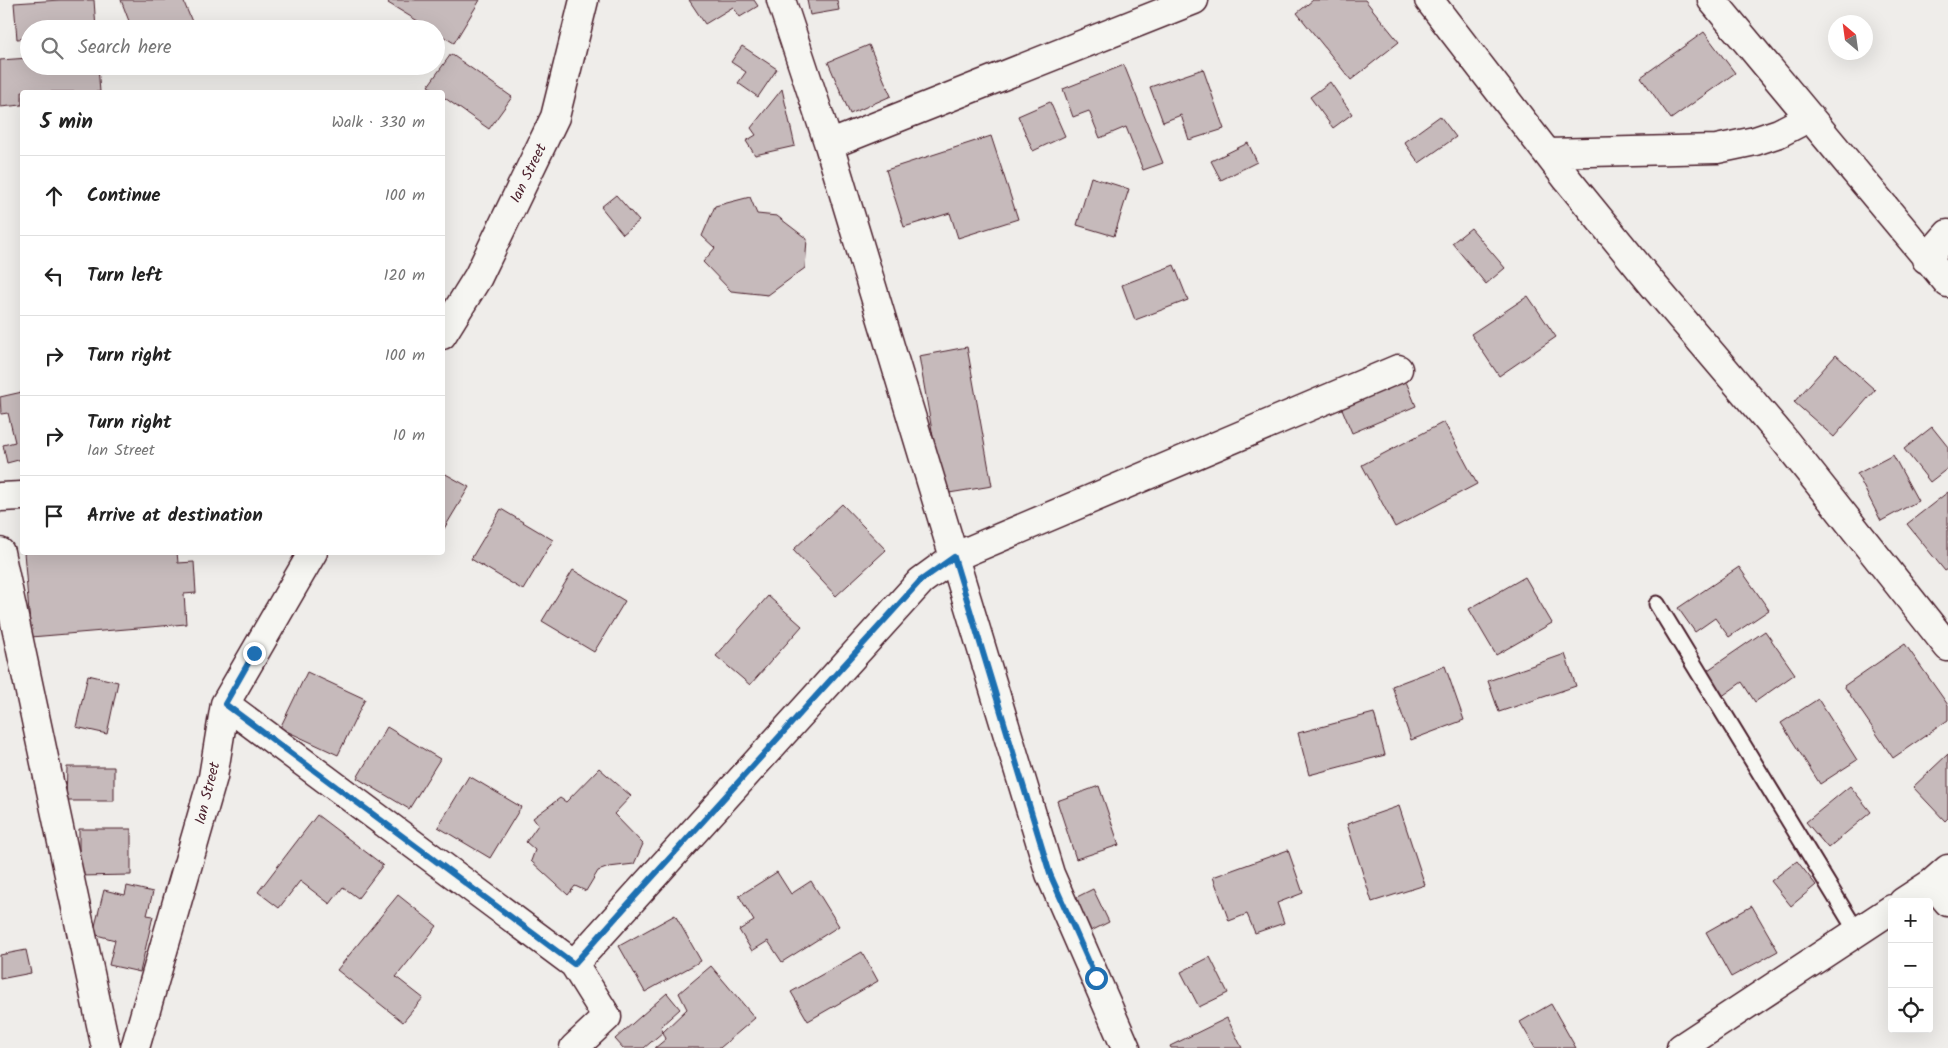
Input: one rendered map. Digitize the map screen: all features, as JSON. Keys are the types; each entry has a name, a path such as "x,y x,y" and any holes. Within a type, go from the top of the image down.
{"street":[{"name":"Ian Street","path":"445,330 478,277 555,117 584,0"},
{"path":"781,0 829,145 1050,874 1126,1048"},
{"path":"829,145 1194,0"},
{"path":"1429,0 1547,153 1654,286 1778,432 1948,647"},
{"path":"1712,0 1926,259 1948,283"},
{"path":"1547,153 1717,149 1755,141 1779,133 1810,117"},
{"path":"1926,259 1948,234"},
{"path":"574,964 920,581 954,557 1398,369"},
{"path":"0,497 20,496"},
{"path":"0,552 106,1048"},
{"name":"Ian Street","path":"134,1048 213,777 225,704 311,555"},
{"path":"225,704 574,964 607,1017 574,1048"},
{"path":"1912,898 1943,885"},
{"path":"1681,1048 1888,912"}],"lane":[{"path":"1657,604 1857,932"}],"building":[{"path":"94,0 95,20 20,20 20,39 17,39 14,3"},
{"path":"121,0 183,0 191,20 129,20"},
{"path":"390,0 480,0 454,43 445,38 445,20 416,20 388,3"},
{"path":"689,0 754,0 758,6 740,17 733,7 705,24"},
{"path":"807,0 837,0 839,10 810,15"},
{"path":"1313,0 1365,0 1399,42 1351,80 1297,13"},
{"path":"1704,32 1735,73 1671,119 1641,77"},
{"path":"869,45 891,96 850,114 828,62"},
{"path":"742,46 777,69 758,97 738,83 746,72 731,62"},
{"path":"451,54 512,97 489,129 445,98 445,90 435,90 428,86 436,75 445,75 445,62"},
{"path":"20,59 20,75 99,75 100,90 20,90 20,105 0,107 0,60"},
{"path":"1124,65 1163,163 1143,170 1126,127 1100,138 1089,111 1073,117 1063,89"},
{"path":"1203,69 1224,129 1189,140 1181,115 1163,122 1150,87"},
{"path":"1330,82 1352,114 1333,128 1310,97"},
{"path":"782,89 795,146 755,155 746,141 756,135 751,128"},
{"path":"1050,102 1065,136 1033,151 1018,116"},
{"path":"1440,116 1456,137 1419,163 1404,142"},
{"path":"991,136 1018,219 958,238 950,213 904,227 886,170"},
{"path":"1248,143 1257,162 1221,180 1211,161"},
{"path":"1091,177 1129,189 1114,236 1077,225"},
{"path":"616,195 639,221 623,234 601,207"},
{"path":"750,197 757,214 777,216 807,239 805,268 768,295 731,291 703,262 715,248 702,236 715,206"},
{"path":"1471,228 1505,268 1486,284 1452,243"},
{"path":"1174,265 1188,300 1135,320 1122,285"},
{"path":"1528,296 1556,337 1499,376 1471,334"},
{"path":"967,347 992,486 943,494 919,356"},
{"path":"1836,355 1875,390 1834,437 1794,402"},
{"path":"1402,372 1416,406 1352,433 1338,399"},
{"path":"20,392 20,460 7,463 3,445 15,442 8,413 1,414 0,397"},
{"path":"1444,422 1477,484 1395,527 1362,465"},
{"path":"1932,427 1948,447 1948,468 1930,482 1904,449"},
{"path":"1893,455 1918,501 1881,521 1857,474"},
{"path":"445,474 469,487 445,527"},
{"path":"1948,492 1948,569 1945,571 1907,524"},
{"path":"842,504 886,550 836,596 793,550"},
{"path":"501,509 553,540 523,590 471,559"},
{"path":"24,555 177,555 178,563 194,562 196,593 184,594 186,624 31,637"},
{"path":"1739,567 1769,610 1729,637 1715,618 1695,632 1678,608"},
{"path":"573,570 625,601 594,652 542,621"},
{"path":"1525,577 1552,623 1496,655 1469,609"},
{"path":"768,596 802,626 750,685 716,656"},
{"path":"1765,631 1795,674 1755,702 1742,682 1721,697 1705,672"},
{"path":"1905,644 1948,705 1948,720 1893,758 1844,686"},
{"path":"1565,654 1576,686 1499,712 1488,681"},
{"path":"1445,666 1464,720 1411,740 1392,686"},
{"path":"307,672 365,699 338,755 280,728"},
{"path":"88,675 118,682 107,734 76,727"},
{"path":"1818,699 1857,760 1820,784 1781,723"},
{"path":"1374,713 1385,755 1309,775 1298,733"},
{"path":"387,727 440,759 409,809 357,778"},
{"path":"1948,754 1948,818 1945,821 1913,787"},
{"path":"67,767 114,767 114,801 66,801"},
{"path":"599,768 631,796 614,814 643,844 634,864 609,867 598,871 586,891 575,886 568,895 531,861 535,850 526,842 538,825 533,818 560,798 566,802"},
{"path":"469,776 521,807 490,858 438,827"},
{"path":"1099,786 1119,845 1076,859 1057,801"},
{"path":"1850,786 1871,812 1828,848 1806,822"},
{"path":"1399,806 1425,885 1372,902 1347,824"},
{"path":"317,815 383,865 358,898 343,887 330,904 300,881 279,908 258,892"},
{"path":"79,829 131,829 131,875 79,876"},
{"path":"1288,850 1303,893 1277,903 1284,923 1255,933 1247,914 1229,921 1213,877"},
{"path":"1797,861 1816,885 1791,906 1771,881"},
{"path":"777,872 791,894 811,881 839,926 782,962 768,941 752,951 739,930 754,921 739,896"},
{"path":"127,886 153,892 147,915 153,916 140,972 109,965 115,940 93,934 104,890 125,895"},
{"path":"1093,889 1109,922 1087,933 1071,900"},
{"path":"398,895 437,926 396,977 423,998 403,1022 337,970"},
{"path":"1752,906 1778,951 1731,977 1706,932"},
{"path":"675,915 701,961 645,992 619,946"},
{"path":"26,950 31,973 0,979 0,955"},
{"path":"862,952 878,981 808,1021 791,992"},
{"path":"1210,957 1228,993 1199,1007 1181,972"},
{"path":"711,966 755,1018 720,1048 655,1048 666,1039 663,1032 687,1009 679,993"},
{"path":"667,993 680,1009 661,1026 663,1032 644,1048 623,1048 615,1039"},
{"path":"1551,1004 1576,1048 1535,1048 1520,1022"},
{"path":"1227,1018 1242,1048 1171,1048 1170,1046"}],"route":[{"path":"254,653 225,704 574,964 920,581 954,557 1050,874 1096,978"}]}
